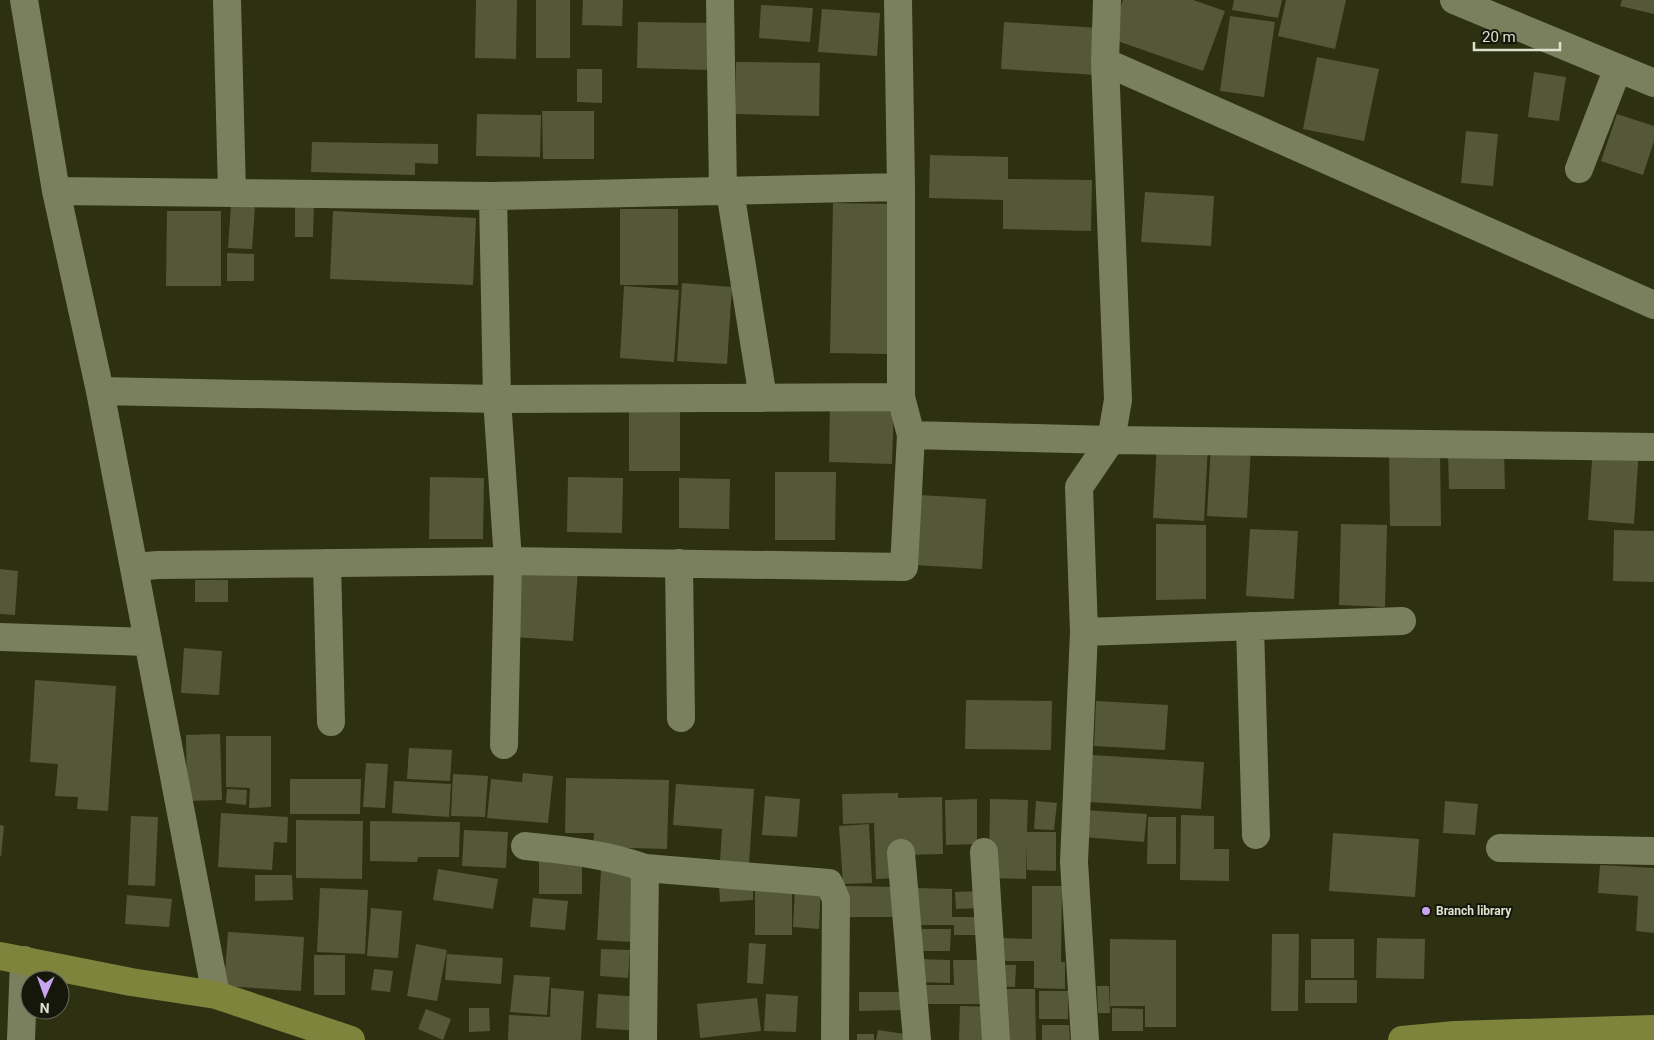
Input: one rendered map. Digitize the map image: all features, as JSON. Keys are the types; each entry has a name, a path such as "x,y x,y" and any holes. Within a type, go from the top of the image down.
{"main road":[{"path":"12,958 131,982 216,995 351,1040"},
{"path":"1402,1040 1455,1035 1654,1029"}],"street":[{"path":"24,0 56,191 100,390 216,995"},
{"path":"227,0 232,193"},
{"path":"720,0 726,191 763,398"},
{"path":"134,567 158,565 508,561 904,566 911,435 901,397 901,187 898,0"},
{"path":"1085,1040 1074,862 1084,632 1079,486 1111,440 1118,400 1105,62 1107,0"},
{"path":"1454,0 1654,83"},
{"path":"1105,62 1654,305"},
{"path":"1579,169 1618,68"},
{"path":"56,191 493,196 901,187"},
{"path":"493,196 498,399 508,561 504,745"},
{"path":"100,390 498,399 901,397"},
{"path":"911,435 1111,440 1654,446"},
{"path":"679,563 681,718"},
{"path":"327,564 331,722"},
{"path":"1084,632 1402,621"},
{"path":"1250,626 1256,835"},
{"path":"0,637 148,642"},
{"path":"525,846 584,852 630,862 645,868 829,884 836,899 835,1040"},
{"path":"1500,848 1654,850"},
{"path":"984,852 996,1040"},
{"path":"901,853 917,1040"},
{"path":"643,1040 645,868"},
{"path":"12,958 21,1040"}],"building":[{"path":"476,0 517,0 516,59 475,58"},
{"path":"536,0 570,0 570,58 536,58"},
{"path":"583,0 623,0 622,26 582,25"},
{"path":"1123,0 1193,0 1225,11 1203,71 1109,38"},
{"path":"1234,0 1282,0 1278,18 1232,10"},
{"path":"1286,0 1346,0 1335,49 1278,36"},
{"path":"1622,0 1654,0 1654,14 1620,6"},
{"path":"761,5 813,8 810,42 759,38"},
{"path":"822,9 880,13 877,56 818,52"},
{"path":"1230,16 1275,22 1264,97 1220,91"},
{"path":"638,22 712,23 711,70 637,68"},
{"path":"1004,22 1100,28 1097,75 1001,69"},
{"path":"1317,57 1379,69 1364,141 1303,129"},
{"path":"736,62 820,63 819,116 735,114"},
{"path":"577,69 602,69 602,103 577,102"},
{"path":"1534,72 1566,77 1559,121 1528,117"},
{"path":"542,111 594,111 594,159 543,159"},
{"path":"477,114 541,115 540,157 476,156"},
{"path":"1617,114 1654,126 1654,141 1643,175 1601,161"},
{"path":"1466,131 1498,134 1493,186 1461,183"},
{"path":"312,142 438,144 438,164 415,163 415,175 311,172"},
{"path":"930,155 1008,157 1008,179 1092,180 1091,231 1003,229 1003,200 929,198"},
{"path":"1145,192 1214,196 1211,246 1141,242"},
{"path":"295,201 314,202 313,237 295,237"},
{"path":"833,203 889,204 887,354 830,353"},
{"path":"231,205 255,206 252,249 228,248"},
{"path":"620,209 678,209 678,285 620,285"},
{"path":"167,211 221,211 221,286 166,286"},
{"path":"333,211 476,218 473,285 330,279"},
{"path":"227,253 254,254 254,281 227,281"},
{"path":"682,283 732,287 727,364 677,361"},
{"path":"624,286 679,290 674,362 620,358"},
{"path":"830,401 894,403 892,464 829,462"},
{"path":"629,405 680,405 680,471 629,471"},
{"path":"1157,442 1208,444 1204,521 1153,518"},
{"path":"1211,445 1251,447 1247,518 1207,516"},
{"path":"1593,446 1639,449 1634,524 1588,520"},
{"path":"1440,449 1441,526 1390,526 1389,450"},
{"path":"1448,452 1504,452 1505,489 1449,489"},
{"path":"775,472 836,472 835,540 775,540"},
{"path":"430,477 484,478 483,539 429,539"},
{"path":"568,477 623,478 622,533 567,532"},
{"path":"679,478 730,479 729,529 679,528"},
{"path":"920,495 986,499 982,569 915,565"},
{"path":"1156,524 1206,525 1206,599 1156,600"},
{"path":"1341,524 1387,525 1385,607 1339,605"},
{"path":"1250,529 1298,531 1294,599 1246,596"},
{"path":"1614,530 1654,531 1654,582 1613,581"},
{"path":"518,566 578,569 573,641 514,637"},
{"path":"0,569 18,571 15,615 0,614"},
{"path":"195,580 228,580 228,602 195,602"},
{"path":"184,648 222,651 219,695 181,693"},
{"path":"35,680 116,686 108,811 77,809 78,797 55,796 58,764 30,762"},
{"path":"966,700 1052,701 1051,750 965,749"},
{"path":"1096,701 1168,705 1165,750 1094,746"},
{"path":"220,734 222,800 187,801 186,735"},
{"path":"226,736 271,736 271,807 249,808 250,788 226,787"},
{"path":"409,748 452,750 450,781 407,779"},
{"path":"1092,755 1204,762 1201,809 1089,802"},
{"path":"366,763 388,764 385,808 363,807"},
{"path":"523,773 553,776 548,823 487,818 491,779 522,782"},
{"path":"453,774 488,776 485,817 451,816"},
{"path":"566,778 669,780 667,849 593,847 594,833 565,833"},
{"path":"290,779 361,779 360,814 290,814"},
{"path":"394,781 451,784 449,817 392,813"},
{"path":"676,784 754,789 749,864 720,862 722,829 673,825"},
{"path":"227,789 247,790 246,805 226,803"},
{"path":"898,793 898,798 942,797 943,854 905,855 897,878 876,879 874,823 843,824 842,794"},
{"path":"765,796 800,799 797,837 762,835"},
{"path":"977,799 977,844 946,845 945,800"},
{"path":"990,799 1028,800 1027,832 1056,832 1056,871 1027,870 1027,842 1026,879 989,878"},
{"path":"1036,801 1057,803 1054,830 1034,829"},
{"path":"1445,801 1478,804 1475,835 1443,833"},
{"path":"1084,810 1147,814 1144,842 1082,837"},
{"path":"221,813 288,817 287,843 274,842 272,870 218,867"},
{"path":"1181,815 1214,816 1214,849 1229,849 1229,881 1180,880"},
{"path":"131,816 158,817 155,886 128,885"},
{"path":"1148,817 1176,817 1176,864 1147,864"},
{"path":"296,820 363,821 362,879 296,878"},
{"path":"370,821 460,822 459,857 418,857 417,862 370,861"},
{"path":"869,824 872,883 843,884 839,826"},
{"path":"0,825 4,826 1,856 0,856"},
{"path":"464,830 508,832 506,868 462,866"},
{"path":"1333,833 1419,839 1415,897 1329,891"},
{"path":"539,861 582,861 582,894 539,894"},
{"path":"1600,865 1654,868 1654,933 1636,931 1638,896 1598,893"},
{"path":"438,869 498,879 493,909 433,900"},
{"path":"601,870 635,872 631,942 597,940"},
{"path":"255,875 292,875 293,900 255,901"},
{"path":"753,883 753,900 720,902 719,884"},
{"path":"792,886 792,935 755,935 755,887"},
{"path":"795,886 821,887 819,929 793,927"},
{"path":"845,886 900,887 900,917 844,917"},
{"path":"1032,886 1062,886 1061,962 1065,962 1065,989 1034,988 1034,961 999,961 999,938 1032,939"},
{"path":"320,888 368,890 365,954 317,952"},
{"path":"916,888 952,889 952,917 979,917 979,935 954,935 954,925 916,925"},
{"path":"981,891 982,908 956,909 955,892"},
{"path":"127,895 172,899 169,927 125,924"},
{"path":"533,898 568,901 565,930 530,927"},
{"path":"371,908 402,911 398,958 367,956"},
{"path":"922,929 951,929 950,951 922,951"},
{"path":"228,932 304,937 301,991 224,986"},
{"path":"1272,934 1299,934 1298,1011 1271,1011"},
{"path":"1377,938 1425,939 1424,979 1376,978"},
{"path":"1110,939 1176,940 1176,1027 1145,1027 1145,1006 1110,1006"},
{"path":"1311,939 1354,939 1354,978 1311,978"},
{"path":"749,943 766,944 763,984 747,983"},
{"path":"416,944 447,950 437,1001 407,996"},
{"path":"601,949 630,950 628,978 600,976"},
{"path":"447,954 503,958 501,984 445,980"},
{"path":"314,955 345,955 345,995 314,995"},
{"path":"917,959 950,960 950,983 917,982"},
{"path":"953,960 988,960 987,1004 920,1004 920,985 954,985"},
{"path":"1000,965 1016,965 1015,987 998,986"},
{"path":"374,969 393,971 390,992 371,990"},
{"path":"514,975 550,977 547,1015 510,1012"},
{"path":"1305,980 1357,980 1357,1003 1305,1003"},
{"path":"1097,986 1109,986 1110,1013 1098,1013"},
{"path":"551,988 584,991 581,1040 508,1040 509,1015 550,1017"},
{"path":"1001,989 1035,989 1036,1040 1001,1040"},
{"path":"1039,991 1068,991 1068,1019 1039,1019"},
{"path":"859,992 904,992 904,1010 859,1011"},
{"path":"598,994 643,997 641,1031 596,1028"},
{"path":"766,994 798,996 796,1032 764,1031"},
{"path":"757,998 761,1031 700,1038 697,1004"},
{"path":"960,1006 993,1007 992,1040 959,1040"},
{"path":"469,1008 489,1008 490,1031 469,1032"},
{"path":"1112,1008 1143,1009 1143,1031 1112,1031"},
{"path":"426,1009 451,1019 443,1040 418,1029"},
{"path":"1042,1025 1069,1025 1070,1040 1042,1040"},
{"path":"878,1030 911,1035 911,1040 876,1040"},
{"path":"857,1034 874,1034 874,1040 857,1040"}],"place":[{"name":"Branch library","path":"1426,911"}]}
